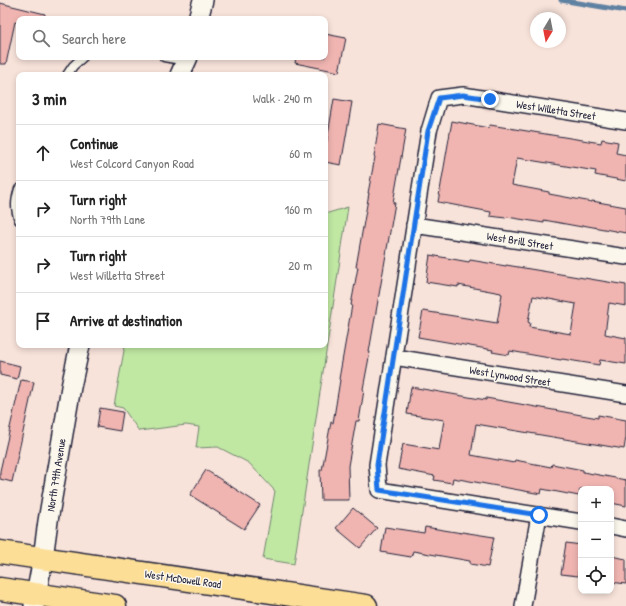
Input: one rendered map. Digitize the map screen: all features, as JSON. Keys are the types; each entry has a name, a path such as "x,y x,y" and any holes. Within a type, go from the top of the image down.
{"main road":[{"name":"West McDowell Road","path":"0,552 366,606"},
{"path":"0,589 35,600 115,606"}],"street":[{"path":"199,16 203,0"},
{"name":"West Willetta Street","path":"414,225 428,131 439,98 463,95 626,121"},
{"path":"414,225 377,465 379,490 578,522"},
{"name":"West Brill Street","path":"414,225 626,257"},
{"name":"North 79th Avenue","path":"35,600 71,387 79,348"},
{"name":"West Lynwood Street","path":"394,357 626,394"},
{"path":"523,606 539,515"},
{"path":"614,527 626,529"}],"lane":[{"path":"69,72 80,60"},
{"path":"173,60 185,64"}],"green space":[{"path":"348,207 328,339 328,213"},
{"path":"124,348 327,348 294,564 263,559 275,491 249,463 218,447 196,448 199,427 186,425 139,431 123,408 114,406"}],"building":[{"path":"0,3 45,14 45,16 16,16 16,22 6,64 0,64"},
{"path":"328,35 346,38 339,72 295,63 296,60 328,60"},
{"path":"334,99 352,102 341,165 328,163 328,134"},
{"path":"452,121 489,128 490,125 601,143 602,139 618,142 616,153 626,155 626,181 595,175 596,171 517,158 512,185 549,192 549,194 626,207 626,233 544,220 544,223 490,216 491,212 438,202"},
{"path":"379,124 406,129 393,203 395,203 369,352 359,421 356,421 348,466 349,500 321,500 320,470 322,470 331,422 333,423"},
{"path":"430,255 469,262 470,260 506,265 626,285 626,306 609,303 605,334 626,338 626,364 600,360 599,365 510,351 509,355 492,352 493,350 418,337 423,311 497,323 502,294 458,285 458,287 426,282","holes":["533,296 576,304 571,334 529,327 530,323 528,322"]},
{"path":"0,361 20,366 17,379 0,375"},
{"path":"21,380 34,382 12,482 0,479 0,471"},
{"path":"411,387 486,400 486,398 598,418 598,415 626,420 624,449 476,424 471,455 514,463 515,460 551,467 552,464 583,470 583,472 626,480 626,506 614,504 614,486 578,486 578,496 542,489 541,494 453,478 452,483 434,480 435,476 398,469 403,444 439,450 444,420 407,414"},
{"path":"100,408 123,412 120,431 97,427"},
{"path":"206,470 260,505 244,529 190,495"},
{"path":"353,508 377,528 360,548 336,528"},
{"path":"385,527 424,533 425,527 494,537 488,567 470,564 470,561 413,551 411,557 381,552"},
{"path":"566,543 578,545 578,576 561,574"},
{"path":"614,557 626,559 626,584 614,582"}],"waterway":[{"path":"561,0 626,11"}],"route":[{"path":"490,99 463,95 439,98 428,131 377,465 379,490 539,515"}]}
